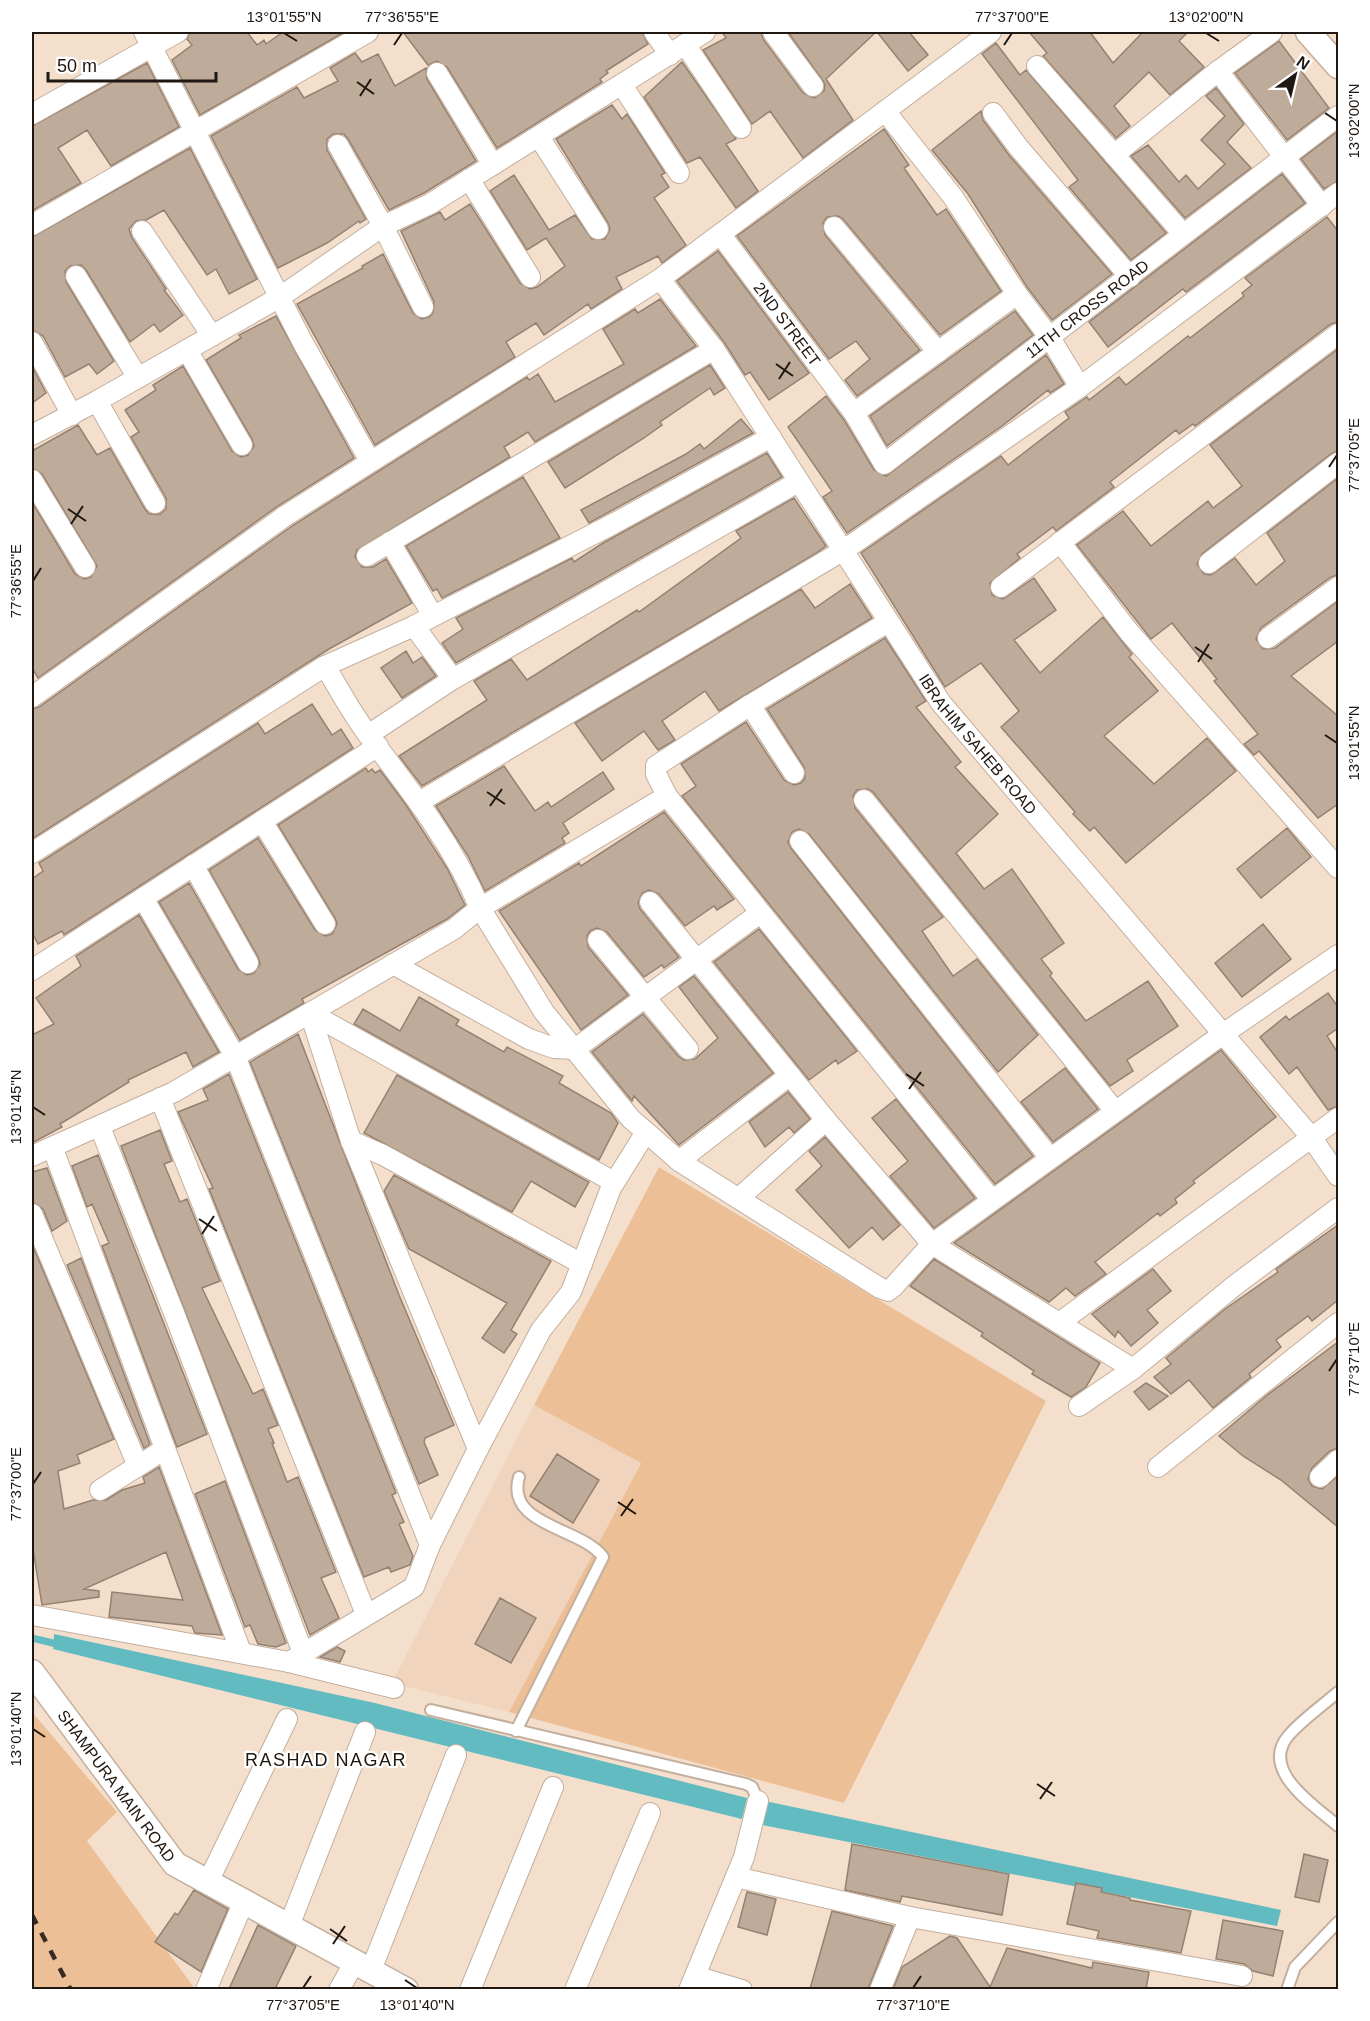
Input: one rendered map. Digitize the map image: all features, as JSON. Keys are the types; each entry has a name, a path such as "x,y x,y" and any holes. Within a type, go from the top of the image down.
{"street":[{"path":"32,114 148,38 178,32"},
{"path":"32,225 368,32"},
{"path":"654,32 677,50 741,128"},
{"path":"32,435 97,401 280,297 384,226 430,204 705,32"},
{"path":"773,32 813,86"},
{"path":"32,697 285,516 660,279 991,32"},
{"path":"1114,155 1218,71 1272,32"},
{"path":"1313,33 1338,66"},
{"path":"148,38 280,297 370,462"},
{"path":"1037,66 1183,234"},
{"path":"1218,71 1322,206"},
{"path":"437,73 493,165"},
{"path":"622,85 679,173"},
{"path":"885,111 953,197 1017,294 1050,338 1080,387"},
{"path":"993,113 1018,148 1130,277"},
{"name":"11TH CROSS ROAD","path":"854,413 884,464 1338,116"},
{"path":"539,137 598,229"},
{"path":"338,145 384,226 423,307"},
{"path":"469,179 530,277"},
{"path":"419,802 844,550 1080,387 1338,193"},
{"path":"834,227 938,352"},
{"path":"142,231 212,336"},
{"name":"2ND STREET","path":"721,235 854,413"},
{"path":"76,276 138,378"},
{"name":"IBRAHIM SAHEB ROAD","path":"660,279 714,349 941,703 1311,1137 1338,1176"},
{"path":"854,413 1017,294"},
{"path":"1001,587 1338,334"},
{"path":"32,342 72,414"},
{"path":"367,556 714,349"},
{"path":"187,350 242,445"},
{"path":"97,401 155,503"},
{"path":"32,853 325,666 414,626 613,524 771,437"},
{"path":"1209,563 1338,463"},
{"path":"32,480 85,567"},
{"path":"32,970 262,822 453,679 798,482"},
{"path":"390,542 433,616"},
{"path":"1060,542 1129,632 1338,867"},
{"path":"1268,638 1338,587"},
{"path":"888,622 750,705 656,766 656,774 667,796 992,1200"},
{"path":"414,626 453,679"},
{"path":"325,666 373,741 419,802 464,872 480,908 544,1012 632,1119 680,1161 888,1291 932,1244 1115,1110 1338,955"},
{"path":"750,705 794,773"},
{"path":"32,1156 53,1149 160,1098 235,1056 454,928 480,908 667,796"},
{"path":"864,800 1115,1110"},
{"path":"262,822 325,924"},
{"path":"800,841 1050,1158"},
{"path":"193,865 248,963"},
{"path":"143,898 235,1056 430,1545"},
{"path":"650,902 826,1120 932,1244 1133,1369"},
{"path":"393,964 529,1039 554,1048 576,1049 760,913"},
{"path":"598,940 688,1049"},
{"path":"310,1013 351,1141 478,1449"},
{"path":"310,1013 614,1182"},
{"path":"680,1161 790,1075"},
{"path":"160,1098 366,1614"},
{"path":"1059,1323 1338,1118"},
{"path":"739,1198 826,1120"},
{"path":"100,1127 174,1313 296,1658"},
{"path":"296,1658 414,1587 430,1545 541,1330 571,1292 614,1182 646,1132"},
{"path":"351,1141 383,1155 582,1264"},
{"path":"53,1149 241,1652"},
{"path":"1079,1406 1133,1369 1234,1286 1338,1208"},
{"path":"32,1214 138,1466"},
{"path":"1158,1467 1338,1323"},
{"path":"100,1490 165,1449"},
{"path":"1320,1477 1338,1460"},
{"path":"32,1615 241,1652 296,1658 394,1688"},
{"name":"SHAMPURA MAIN ROAD","path":"32,1672 175,1864 406,1989"},
{"path":"208,1882 287,1719"},
{"path":"289,1926 364,1732"},
{"path":"339,1989 363,1966 456,1755"},
{"path":"470,1989 553,1787"},
{"path":"742,1989 692,1983 736,1877 758,1801"},
{"path":"575,1989 650,1813"},
{"path":"736,1877 910,1917 1242,1976"},
{"path":"206,1989 244,1901"},
{"path":"880,1989 910,1917"}],"lane":[{"path":"516,1731 603,1560 602,1554 533,1516 525,1509 518,1501 515,1490 519,1477"},
{"path":"1338,1692 1288,1736 1279,1756 1283,1772 1300,1792 1338,1826"},
{"path":"431,1710 746,1784 752,1786 758,1801"},
{"path":"1287,1989 1295,1967 1338,1922"}],"shaded area":[{"path":"659,1167 1046,1401 844,1803 509,1712 641,1463 534,1405"},
{"path":"534,1405 641,1462 509,1712 392,1683"},
{"path":"32,1712 117,1812 87,1841 195,1989 32,1989"}],"water":[{"path":"54,1634 375,1703 747,1798 742,1819 53,1649"},
{"path":"765,1801 1281,1910 1277,1926 762,1825"}],"building":[{"path":"190,32 247,32 257,45 264,40 266,44 283,32 339,32 341,34 200,115 172,60 192,45 187,39"},
{"path":"403,32 642,32 648,44 606,71 608,73 600,79 602,82 497,148 447,67 437,61 428,65"},
{"path":"722,32 761,32 763,39 803,93 814,98 824,91 825,84 788,32 876,32 826,79 853,120 803,158 770,111 752,124 703,50 726,38"},
{"path":"877,32 909,32 928,55 908,71"},
{"path":"1029,32 1090,32 1113,63 1143,32 1188,32 1179,41 1204,67 1170,95 1149,72 1114,106 1130,126 1116,138 1043,56 1047,53"},
{"path":"1279,41 1329,108 1287,140 1235,73"},
{"path":"996,43 1020,75 1026,70 1166,233 1131,260 1069,187 1078,180 982,54"},
{"path":"355,53 362,62 378,54 395,86 426,68 427,79 476,161 424,193 389,210 348,139 344,134 333,134 327,139 327,150 366,219 360,223 359,221 327,243 278,268 211,136 297,87 304,98 338,81 330,68"},
{"path":"682,62 736,139 726,144 758,191 736,208 700,157 687,163 644,97"},
{"path":"147,63 179,127 111,166 87,130 58,148 81,183 32,211 32,126"},
{"path":"1216,88 1244,124 1227,142 1251,168 1185,218 1131,156 1148,145 1179,182 1186,175 1198,189 1225,164 1201,140 1225,116 1206,96"},
{"path":"612,105 622,119 627,114 665,173 661,175 669,187 654,198 686,245 662,263 658,256 616,277 622,289 591,309 588,304 544,335 536,323 506,342 515,357 375,445 297,304 363,268 362,266 383,254 413,313 422,319 429,317 433,313 434,302 401,231 440,212 445,220 470,204 520,283 530,289 537,287 565,266 546,238 527,250 490,191 514,175 549,230 575,215 592,239 605,239 610,229 608,223 556,139"},
{"path":"981,111 983,120 1009,155 1112,274 1052,320 1027,287 968,194 932,150"},
{"path":"884,129 909,165 904,168 937,215 946,209 1001,291 940,335 843,219 838,216 827,217 823,223 825,235 920,350 857,396 845,380 870,359 856,341 829,359 737,236"},
{"path":"1338,131 1338,181 1324,189 1301,159"},
{"path":"190,148 257,279 229,294 216,269 207,275 164,210 146,220 136,221 129,229 132,238 166,289 164,290 183,315 160,332 154,324 130,342 86,270 81,265 70,266 65,271 66,282 114,361 97,374 89,364 65,377 43,336 32,330 32,237"},
{"path":"1282,174 1305,203 1186,292 1183,289 1108,347 1089,322"},
{"path":"1327,217 1338,231 1338,322 1331,324 1195,426 1193,424 1179,434 1176,430 1110,482 1114,487 1056,531 1053,527 1017,554 1020,558 990,583 992,595 1003,599 1034,578 1056,610 1014,640 1040,673 1103,617 1132,654 1129,657 1158,691 1104,736 1154,784 1207,738 1236,771 1126,863 1094,827 1090,831 1073,814 1075,812 1001,727 1019,711 981,663 945,687 861,553 1001,456 1008,465 1069,418 1065,412 1087,397 1089,400 1119,377 1126,385 1244,296 1242,293 1252,285 1245,278"},
{"path":"718,251 809,373 769,400 750,372 745,375 724,342 677,281"},
{"path":"660,299 696,346 535,442 528,432 504,447 510,457 357,550 355,557 362,567 373,567 386,559 412,603 329,649 32,839 32,709 39,707 292,526 527,377 529,380 538,374 555,402 624,364 603,329 635,309 638,313"},
{"path":"1015,311 1033,335 887,446 870,416"},
{"path":"276,316 354,458 278,506 38,678 32,668 32,502 75,574 85,579 91,577 97,566 42,474 32,468 32,451 78,425 97,455 110,448 149,514 160,514 166,509 166,498 131,437 139,432 125,410 156,390 153,385 183,366 232,451 241,457 248,455 254,446 252,439 206,360 241,338 239,335"},
{"path":"1338,349 1338,451 1331,454 1202,554 1197,564 1204,574 1211,575 1235,558 1256,585 1285,561 1267,533 1338,478 1338,575 1331,577 1261,628 1256,639 1263,649 1275,648 1338,601 1338,641 1291,676 1338,716 1338,804 1318,818 1259,751 1254,755 1244,744 1258,734 1214,681 1217,679 1172,623 1151,639 1077,545 1123,511 1151,546 1208,501 1213,508 1242,486 1210,445"},
{"path":"1046,355 1064,384 1050,393 1048,390 1002,426 847,533 823,497 832,491 788,427 826,396 844,420 874,470 886,476"},
{"path":"710,365 725,388 714,395 710,388 660,422 662,425 644,438 565,488 548,462"},
{"path":"32,366 46,393 32,403"},
{"path":"741,419 753,433 589,523 581,510 686,454 700,444 704,449"},
{"path":"767,453 782,477 456,663 442,643 463,629 456,618 572,558 574,562 603,543"},
{"path":"523,477 560,538 442,598 437,589 433,591 406,546"},
{"path":"794,498 826,546 815,554 422,786 399,756 487,700 474,681 511,659 527,680 637,610 639,612 741,538 736,531"},
{"path":"850,584 872,618 719,711 705,691 662,721 675,740 658,750 644,731 602,761 575,723 801,589 815,608"},
{"path":"885,638 926,701 916,707 961,762 955,767 998,814 956,853 984,889 1012,869 1064,943 1041,959 1052,973 1050,976 1086,1021 1148,981 1178,1026 1127,1060 1133,1071 1110,1086 873,792 868,789 857,790 853,796 855,808 943,917 922,931 953,976 977,959 1038,1035 998,1072 809,834 799,829 792,832 788,842 791,848 1033,1156 995,1184 682,796 696,786 681,764 746,722 784,780 794,785 801,783 805,778 804,767 767,709"},
{"path":"406,651 413,663 422,657 436,676 402,698 381,668"},
{"path":"312,704 332,735 341,729 353,748 64,935 62,931 38,944 32,932 32,879 43,871 39,863 258,723 265,734"},
{"path":"504,766 535,811 548,802 551,807 603,772 614,789 563,823 569,833 562,838 565,843 485,891 468,856 436,806"},
{"path":"366,768 368,772 372,769 375,773 380,770 406,805 447,868 465,905 447,919 302,999 304,1003 240,1040 159,902 189,883 238,969 247,975 254,973 260,964 258,957 209,870 258,838 315,930 325,936 332,934 337,924 335,918 278,825"},
{"path":"664,812 734,899 717,910 714,906 685,926 659,894 649,890 642,893 638,903 640,909 679,957 664,968 662,965 644,977 607,932 597,928 590,931 587,936 588,947 628,995 581,1030 499,911 579,863 581,866"},
{"path":"1287,828 1311,857 1261,898 1237,869"},
{"path":"139,915 219,1052 193,1067 186,1052 128,1080 129,1082 60,1124 62,1127 32,1143 32,1035 54,1024 36,998 81,966 76,956"},
{"path":"1263,924 1291,959 1242,997 1215,963"},
{"path":"759,929 857,1051 838,1064 836,1060 809,1080 714,962"},
{"path":"694,976 773,1073 679,1145 634,1096 632,1101 592,1052 643,1014 679,1057 684,1060 695,1059 718,1038 679,987"},
{"path":"1328,993 1338,1007 1338,1028 1327,1036 1338,1053 1338,1106 1328,1110 1297,1067 1289,1074 1260,1037 1286,1016 1289,1020"},
{"path":"419,997 459,1020 456,1025 504,1052 507,1047 563,1076 559,1083 611,1113 618,1123 599,1160 354,1024 363,1009 400,1031"},
{"path":"298,1034 399,1295 454,1425 425,1438 424,1442 438,1475 419,1484 250,1062"},
{"path":"1221,1050 1276,1117 1193,1181 1195,1183 1175,1199 1177,1203 1160,1216 1158,1213 1095,1262 1106,1274 1075,1296 1066,1288 1049,1302 954,1243"},
{"path":"1065,1068 1098,1109 1053,1142 1021,1102"},
{"path":"229,1074 396,1493 392,1495 404,1522 399,1524 413,1556 410,1565 391,1572 389,1567 364,1577 209,1189 213,1188 178,1112 208,1100 203,1089"},
{"path":"397,1075 589,1182 575,1207 531,1181 512,1212 364,1133"},
{"path":"788,1092 810,1119 794,1133 789,1127 765,1147 749,1122"},
{"path":"896,1099 975,1198 934,1228 890,1176 908,1161 872,1118"},
{"path":"160,1130 172,1161 164,1164 180,1202 187,1199 220,1281 202,1288 253,1394 263,1389 278,1425 268,1429 287,1482 298,1477 336,1572 321,1578 339,1618 310,1635 121,1146"},
{"path":"825,1137 900,1225 883,1240 872,1227 849,1248 796,1190 822,1166 809,1151"},
{"path":"98,1155 207,1434 177,1447 102,1246 109,1243 92,1204 87,1207 72,1166"},
{"path":"47,1168 67,1221 52,1231 43,1209 32,1202 32,1172"},
{"path":"394,1175 551,1261 511,1330 517,1334 504,1353 482,1338 507,1303 409,1249 384,1191"},
{"path":"1338,1225 1338,1300 1312,1321 1308,1316 1276,1340 1281,1347 1249,1374 1251,1377 1213,1408 1189,1380 1171,1394 1154,1377 1171,1364 1166,1358 1225,1309 1278,1272 1276,1269"},
{"path":"32,1244 114,1439 77,1455 80,1463 58,1471 64,1509 93,1500 106,1500 122,1490 145,1483 143,1477 159,1467 222,1635 195,1633 192,1626 109,1617 112,1592 183,1600 166,1552 84,1589 99,1591 99,1597 42,1605 32,1543"},
{"path":"81,1258 150,1444 144,1448 67,1265"},
{"path":"934,1259 1100,1363 1086,1387 1071,1397 1032,1374 1034,1371 981,1336 983,1333 910,1286"},
{"path":"1153,1269 1171,1291 1147,1310 1158,1323 1131,1346 1118,1331 1115,1337 1092,1314"},
{"path":"1338,1342 1338,1448 1330,1451 1312,1468 1308,1479 1312,1486 1322,1489 1338,1476 1338,1527 1281,1480 1243,1456 1219,1436 1266,1396"},
{"path":"1146,1383 1168,1396 1149,1410 1134,1392"},
{"path":"557,1454 599,1480 573,1523 530,1496"},
{"path":"225,1481 286,1643 276,1647 258,1644 250,1625 245,1627 195,1494"},
{"path":"500,1598 536,1618 511,1663 475,1644"},
{"path":"337,1647 345,1651 340,1662 320,1657"},
{"path":"852,1844 1009,1874 1002,1915 902,1896 900,1902 845,1890"},
{"path":"1304,1854 1328,1860 1319,1902 1295,1897"},
{"path":"1076,1883 1102,1888 1101,1892 1130,1898 1130,1900 1191,1911 1181,1953 1097,1938 1099,1931 1067,1924"},
{"path":"194,1890 228,1909 201,1972 155,1942 175,1913 178,1915"},
{"path":"747,1892 776,1899 767,1935 738,1927"},
{"path":"832,1911 893,1926 868,1989 810,1989"},
{"path":"1223,1920 1283,1931 1273,1976 1253,1971 1244,1964 1216,1959"},
{"path":"258,1925 296,1946 275,1989 229,1989"},
{"path":"950,1936 957,1938 990,1987 1007,1948 1092,1968 1093,1962 1149,1972 1146,1989 893,1989 902,1967"}],"waterway":[{"path":"32,1638 61,1645"}],"railway":[{"path":"32,1915 71,1990"}],"district":[{"name":"RASHAD NAGAR","path":"326,1760"}]}
